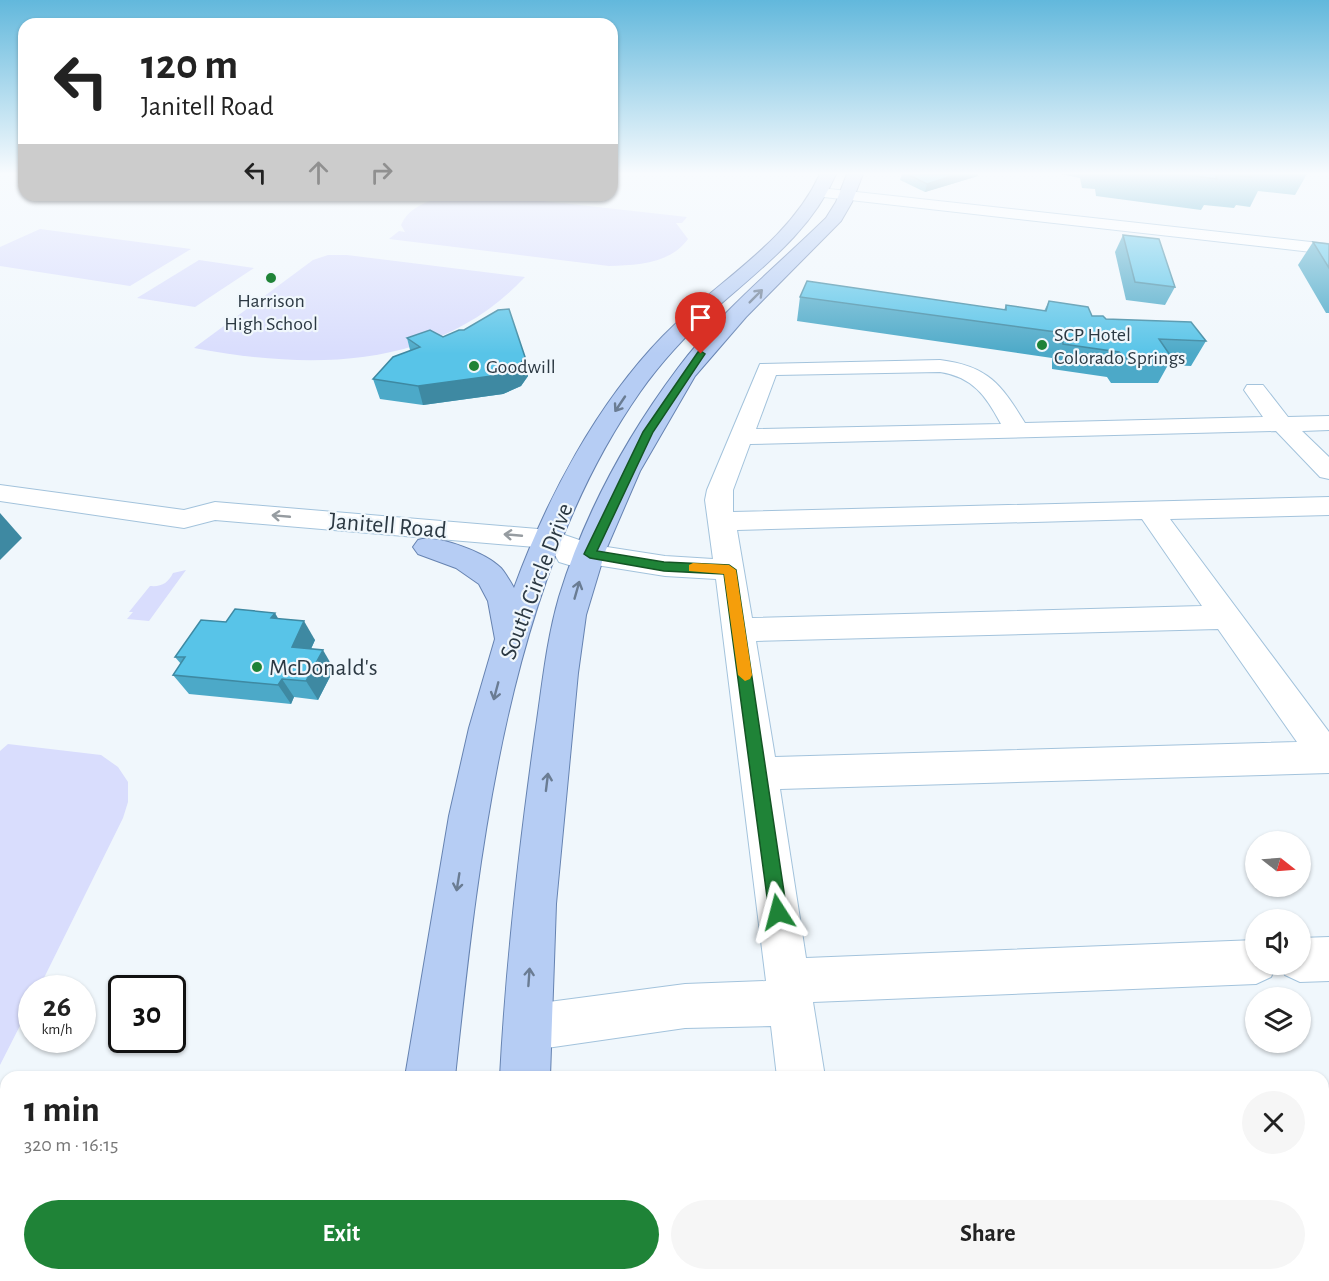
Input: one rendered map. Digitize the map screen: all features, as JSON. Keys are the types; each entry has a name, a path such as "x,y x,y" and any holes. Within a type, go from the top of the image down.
{"main road":[{"name":"South Circle Drive","path":"431,1071 436,1023 472,799 487,726 512,641 546,547 575,481 598,439 648,366 690,321 786,234"},
{"name":"South Circle Drive","path":"525,1071 534,895 546,782 570,615 590,554 648,432 686,373 727,325 819,234"},
{"path":"428,547 474,565 494,579 505,603 512,641"},
{"path":"411,1071 436,1023"}],"street":[{"path":"1214,234 1329,249"},
{"path":"800,1071 739,630 718,500 720,490 768,369 940,366 964,369 984,379 991,386 1017,430"},
{"path":"1255,390 1281,424 1329,471"},
{"path":"741,437 1329,423"},
{"name":"Janitell Road","path":"0,493 184,519 215,511 546,547 664,566 729,570"},
{"path":"722,522 1329,506"},
{"path":"1149,510 1328,757"},
{"name":"Janitell Road","path":"184,519 197,528 428,547 546,547"},
{"path":"739,630 1226,617"},
{"path":"758,774 1328,757"},
{"path":"1311,960 1329,959"},
{"path":"526,1028 789,992 1245,963"}],"shaded area":[{"path":"29,234 76,234 191,249 130,286 0,266 0,247"},
{"path":"396,234 684,234 688,239 672,254 652,262 609,266 389,239"},
{"path":"328,255 347,255 525,277 490,308 452,331 412,347 370,356 327,360 282,359 194,348 313,260"},
{"path":"199,260 254,268 195,307 137,298"},
{"path":"186,570 149,621 127,619 133,612 129,612 150,586 161,585 167,582 173,573"},
{"path":"8,744 101,755 118,767 128,782 128,802 123,818 45,975 18,975 18,1030 0,1065 0,751"}],"building":[{"path":"1123,235 1159,239 1175,287 1135,282"},
{"path":"1313,242 1329,244 1329,268"},
{"path":"807,281 1006,310 1006,305 1046,311 1049,301 1088,307 1092,316 1103,316 1106,319 1191,322 1206,341 1159,339 1172,358 1124,358 1119,352 1063,344 1063,333 800,297"},
{"path":"509,309 525,357 518,367 499,375 418,386 373,379 393,357 420,347 407,338 430,330 443,337 464,330 498,310"},
{"path":"235,609 275,613 271,618 304,621 292,647 323,650 306,681 282,679 278,685 173,675 185,657 175,657 201,620 226,622"}],"slow traffic":[{"path":"693,568 729,570 745,675"}],"place":[{"name":"Harrison High School","path":"271,278"},
{"name":"SCP Hotel Colorado Springs","path":"1042,345"},
{"name":"Goodwill","path":"474,366"},
{"name":"McDonald's","path":"257,667"}],"route":[{"path":"701,354 648,432 590,554 664,566 729,570 778,912"}]}
